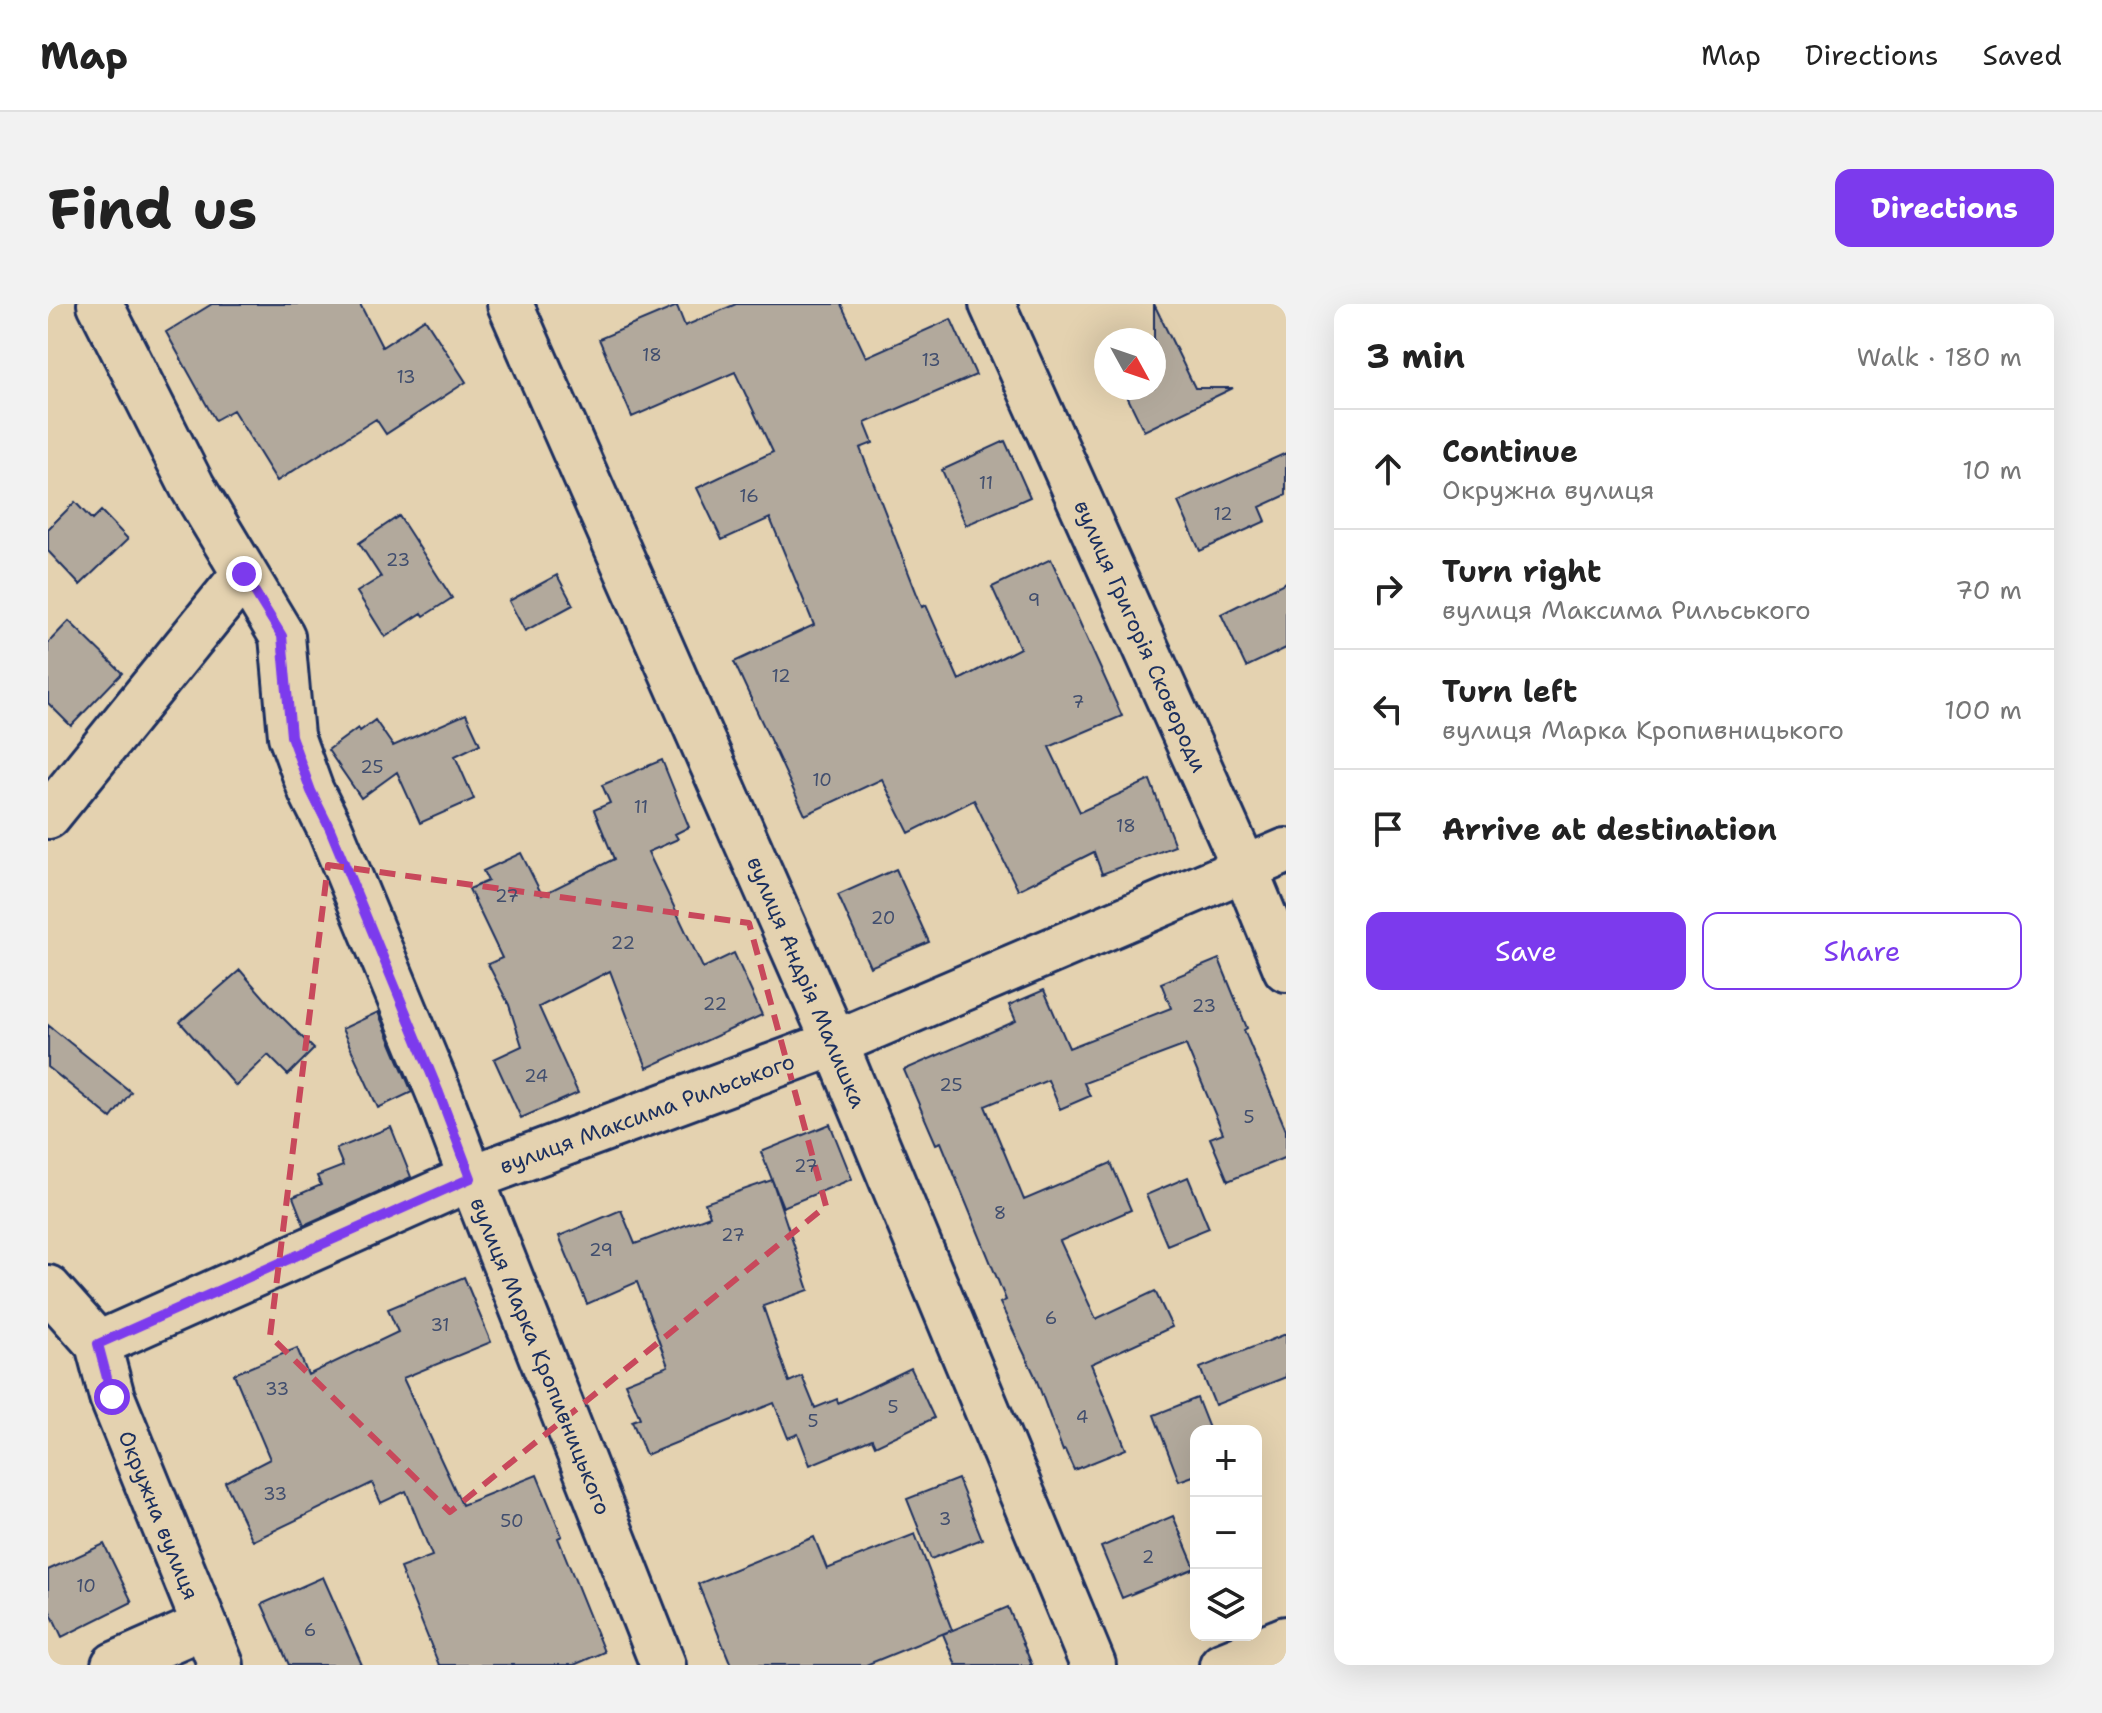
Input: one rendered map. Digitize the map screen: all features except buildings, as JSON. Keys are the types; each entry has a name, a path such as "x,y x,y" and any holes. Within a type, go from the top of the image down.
{"street":[{"name":"вулиця Марка Кропивницького","path":"100,304 192,486 282,636 291,736 311,791 330,829 433,1078 663,1665"},
{"name":"вулиця Андрія Малишка","path":"510,304 835,1043 1093,1665"},
{"name":"вулиця Григорія Сковороди","path":"992,304 1245,869 1286,969"},
{"path":"48,816 244,574"},
{"name":"вулиця Максима Рильського","path":"98,1344 471,1178 835,1043 1286,851"},
{"name":"Окружна вулиця","path":"48,1288 98,1344 112,1397 221,1665"},
{"path":"114,1665 203,1626"},
{"path":"1222,1665 1286,1639"}],"highlighted area":[{"path":"328,865 749,923 826,1206 450,1512 270,1336"}],"route":[{"path":"112,1397 98,1344 471,1178 439,1093 330,829 311,791 291,736 282,636 244,574"}]}
